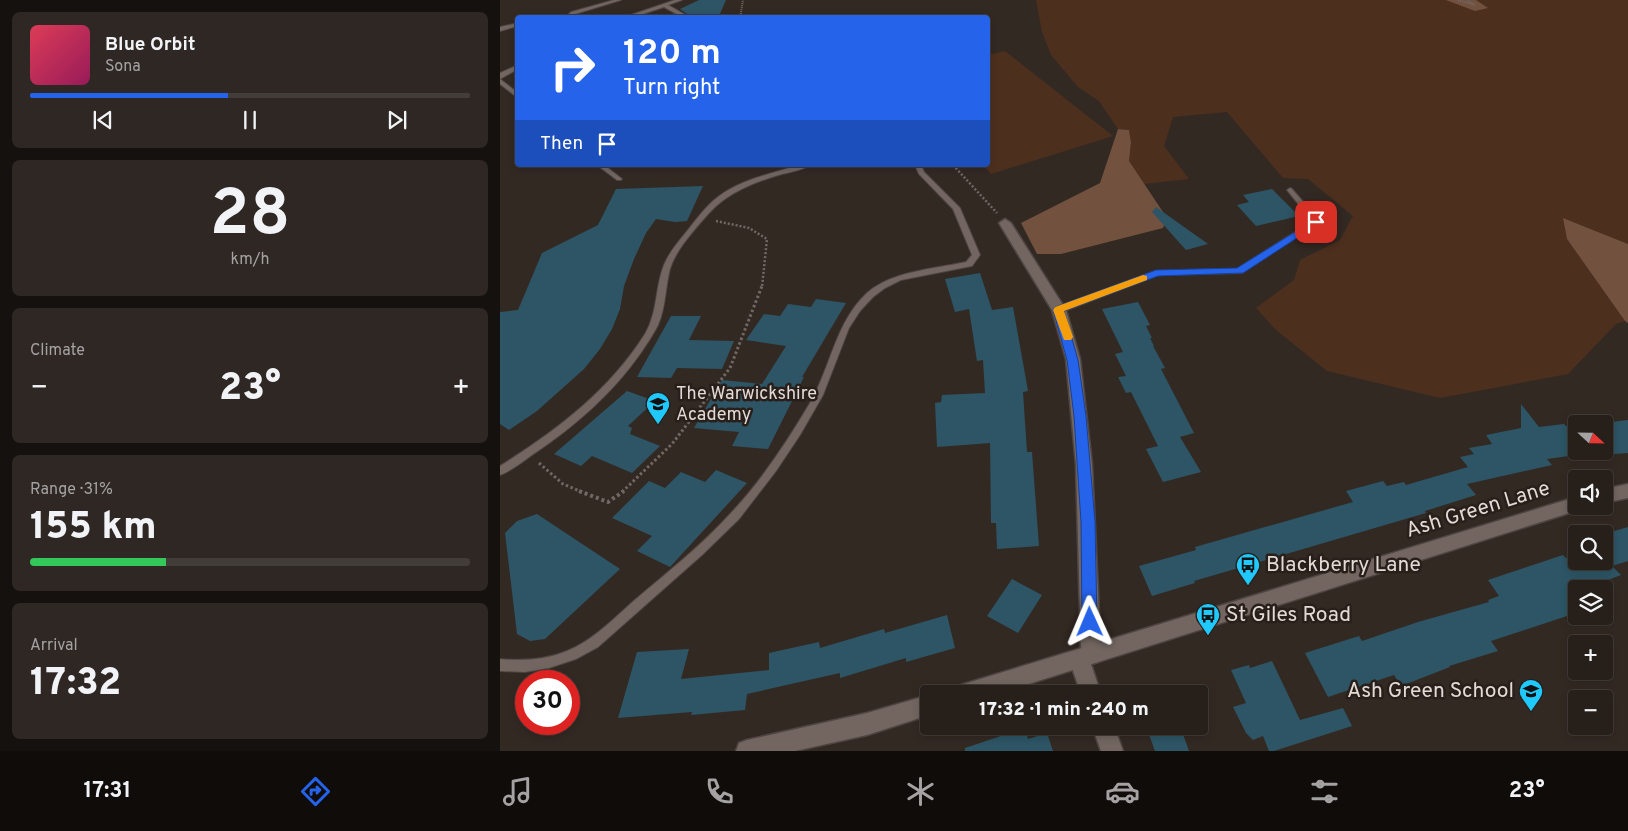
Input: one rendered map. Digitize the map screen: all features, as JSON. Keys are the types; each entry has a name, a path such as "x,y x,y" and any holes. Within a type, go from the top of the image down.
{"street":[{"path":"1005,223 1059,310 1073,360 1083,446 1088,522 1085,657 1090,685"},
{"path":"1613,494 1628,491"},
{"name":"Ash Green Lane","path":"993,685 1568,506"},
{"path":"747,751 867,724 920,708"},
{"path":"1106,735 1112,751"}],"lane":[{"path":"574,15 618,0"},
{"path":"633,15 680,0"},
{"path":"664,5 683,15"},
{"path":"500,29 515,25"},
{"path":"515,68 501,75 500,79 515,93"},
{"path":"603,167 619,179"},
{"path":"500,470 526,455 595,401 622,374 652,328 657,316 661,284 669,262 700,219 718,201 734,190 753,181 800,167"},
{"path":"500,665 515,667 542,665 577,654 594,643 698,552 735,516 773,468 797,433 819,395 845,328 857,309 870,295 882,286 899,278 969,264 974,260 976,255 956,208 921,173 919,167"},
{"path":"1059,310 1156,273 1239,271 1316,222 1290,190"}],"path":[{"path":"740,15 742,0"},
{"path":"1458,0 1475,5 1467,0"},
{"path":"955,167 1005,223"},
{"path":"526,455 538,461 563,484 608,502 630,486 672,444 730,368 762,291 767,239 758,230 744,225 700,219"}],"shaded area":[{"path":"1036,0 1628,0 1628,244 1563,218 1567,239 1625,321 1616,324 1568,374 1440,398 1327,371 1276,330 1256,308 1294,280 1300,260 1340,240 1353,216 1308,179 1283,178 1227,112 1173,117 1164,146 1189,179 1144,184 1129,161 1131,142 1129,130 1118,129 1099,101 1078,87 1051,55 1042,32"},
{"path":"1446,0 1476,0 1488,8 1475,11"},
{"path":"1005,51 1113,136 991,174 985,167 990,167 990,55"},
{"path":"1118,129 1129,130 1131,142 1129,161 1167,218 1163,228 1061,254 1037,254 1021,223 1100,183"},
{"path":"1563,218 1628,244 1628,323 1567,239"}],"building":[{"path":"699,0 726,0 719,15 689,15 680,9"},
{"path":"703,186 687,221 675,222 656,219 646,233 624,286 620,309 612,329 600,349 584,369 537,411 509,430 500,424 500,312 518,310 542,253 598,225 616,189"},
{"path":"1272,189 1299,216 1256,226 1237,205 1249,202 1243,195"},
{"path":"1156,207 1208,244 1186,250 1152,212"},
{"path":"980,273 992,310 1013,307 1028,391 1023,392 1027,452 1032,452 1039,546 997,549 996,523 991,523 990,443 937,447 935,403 941,402 942,395 985,393 983,360 977,361 969,309 955,312 945,279"},
{"path":"816,299 846,303 802,377 804,377 768,449 732,446 739,432 694,428 722,380 762,384 786,346 746,340 764,314 780,316 788,304 811,307"},
{"path":"1138,302 1150,325 1146,326 1152,338 1150,338 1153,346 1165,368 1161,369 1194,433 1180,437 1201,472 1163,482 1146,449 1158,446 1131,392 1126,393 1118,377 1126,376 1115,354 1123,352 1102,309"},
{"path":"671,316 701,316 689,340 734,341 722,369 677,368 671,378 637,377"},
{"path":"627,391 655,401 628,426 632,428 630,434 660,446 632,473 592,456 581,466 554,454"},
{"path":"1521,404 1539,427 1564,424 1568,426 1568,456 1547,459 1552,465 1467,484 1476,495 1425,511 1426,513 1194,581 1195,583 1152,596 1139,566 1196,550 1195,547 1353,502 1346,491 1383,481 1387,486 1404,482 1406,485 1468,467 1460,457 1474,454 1469,448 1492,444 1486,435 1521,428"},
{"path":"1628,420 1628,453 1614,454 1613,422"},
{"path":"716,470 747,483 670,567 637,551 652,536 612,518 649,481 665,488 681,472 705,482"},
{"path":"537,514 620,569 545,639 530,641 517,634 505,533 517,521"},
{"path":"1628,527 1628,561 1613,566 1613,531"},
{"path":"1563,555 1568,557 1568,570 1613,570 1613,567 1621,575 1608,580 1568,580 1568,616 1491,641 1498,651 1449,666 1401,686 1394,675 1328,697 1305,653 1359,636 1362,641 1418,622 1489,602 1488,600 1499,596 1488,580"},
{"path":"1012,579 1042,595 1018,633 987,616"},
{"path":"947,615 955,648 906,662 906,658 840,678 840,673 747,694 745,710 691,715 692,712 618,718 637,652 689,649 681,679 769,670 769,653 819,642 820,648 884,629 885,633"},
{"path":"1272,661 1300,720 1343,708 1352,726 1274,751 1269,751 1263,736 1253,740 1246,733 1233,707 1246,703 1231,670 1249,665 1250,668"},
{"path":"1004,735 1027,735 1028,739 1048,735 1053,751 965,751 965,748"},
{"path":"1149,735 1183,735 1189,751 1155,751"}],"slow traffic":[{"path":"1067,337 1059,310 1143,278"}],"place":[{"name":"The Warwickshire Academy","path":"658,425"},
{"name":"Blackberry Lane","path":"1248,586"},
{"name":"St Giles Road","path":"1208,636"},
{"name":"Ash Green School","path":"1531,712"}],"route":[{"path":"1090,622 1088,522 1080,416 1073,360 1059,310 1156,273 1239,271 1316,222"}]}
